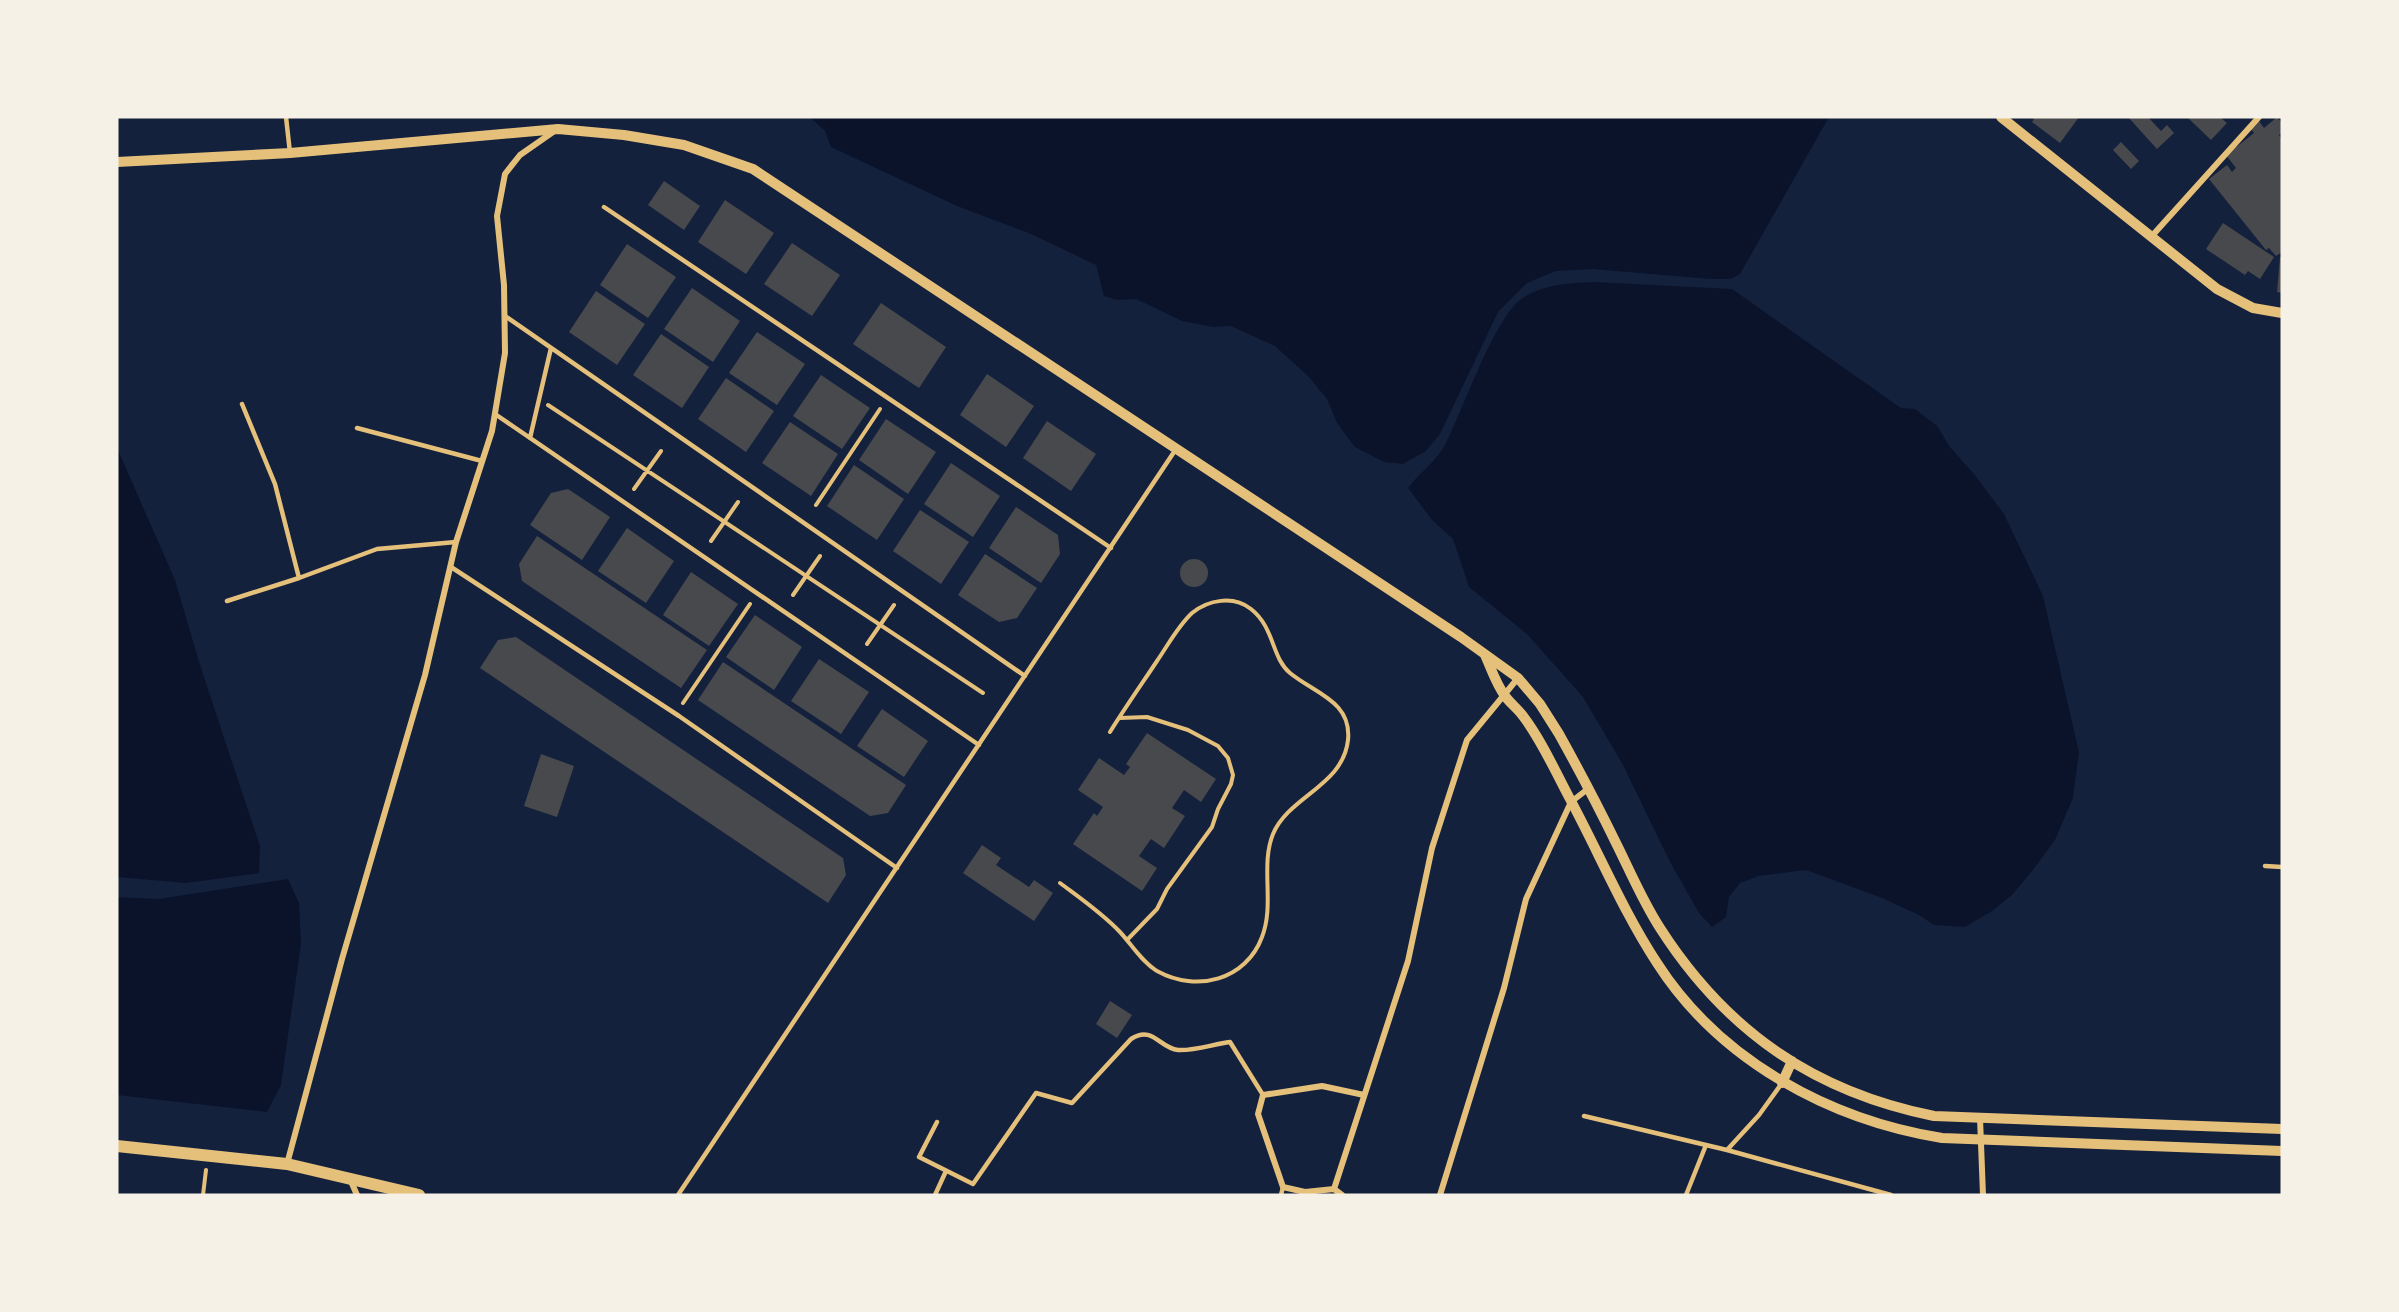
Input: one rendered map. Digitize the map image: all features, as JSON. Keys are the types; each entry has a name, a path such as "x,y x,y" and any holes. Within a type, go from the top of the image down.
{"main road":[{"path":"117,1146 287,1164 419,1195"}],"street":[{"path":"2001,117 2151,237 2234,299 2253,308 2282,313"},
{"path":"2151,237 2259,117"},
{"path":"287,1164 342,959 425,675 456,542 495,414 505,353 497,216 505,174 520,155 558,129"},
{"path":"117,162 290,153 558,129 624,135 684,145 753,169 1484,652 1518,678 1540,704 1589,788 1641,892 1677,953 1703,989 1727,1014 1759,1041 1840,1087 1884,1104 1934,1116 2282,1129"},
{"path":"1484,652 1504,694 1523,716 1572,802 1621,902 1658,965 1725,1039 1782,1083 1820,1102 1906,1132 1980,1141 2282,1151"},
{"path":"1335,1189 1408,961 1432,849 1467,740 1518,678"},
{"path":"1440,1195 1504,988 1526,898 1572,802 1589,788"},
{"path":"1621,902 1641,892"},
{"path":"1658,965 1677,953"},
{"path":"1782,1083 1792,1061"},
{"path":"1342,1195 1335,1189 1305,1192 1283,1187 1258,1114 1263,1095 1322,1086 1364,1095"},
{"path":"1980,1118 1983,1195"},
{"path":"350,1178 357,1195"}],"lane":[{"path":"286,117 290,153"},
{"path":"604,207 1111,548"},
{"path":"504,316 1025,676"},
{"path":"530,438 551,348"},
{"path":"242,404 275,484 299,578"},
{"path":"495,414 979,745"},
{"path":"357,428 482,461"},
{"path":"678,1195 1177,448"},
{"path":"227,601 299,578 377,549 456,542"},
{"path":"451,567 678,716 897,868"},
{"path":"2265,866 2282,867"},
{"path":"937,1122 919,1157 973,1184 1036,1093 1072,1103 1131,1039 1139,1034 1147,1034 1177,1050 1230,1042 1263,1095"},
{"path":"1726,1150 1759,1115 1782,1083"},
{"path":"1584,1116 1726,1150 1891,1195"},
{"path":"1686,1195 1706,1145"},
{"path":"934,1195 946,1171"},
{"path":"1281,1195 1283,1187"}],"path":[{"path":"539,399 983,693"},
{"path":"816,505 880,409"},
{"path":"634,489 661,451"},
{"path":"711,541 738,502"},
{"path":"793,595 820,556"},
{"path":"1060,883 1102,915 1157,970 1179,979 1202,983 1221,979 1240,970 1254,955 1268,915 1269,850 1273,833 1284,817 1333,774 1343,758 1348,740 1345,719 1335,702 1288,671 1277,654 1263,620 1248,606 1234,601 1219,600 1193,612 1176,633 1110,732"},
{"path":"683,703 750,604"},
{"path":"867,644 894,605"},
{"path":"1119,718 1147,717 1188,730 1223,751 1232,766 1233,775 1212,826 1167,889 1157,909 1126,940"},
{"path":"203,1195 208,1154"}],"water":[{"path":"810,117 1829,117 1740,274 1731,279 1710,279 1592,269 1556,271 1527,283 1498,312 1440,434 1426,451 1403,464 1384,462 1355,447 1337,423 1327,399 1309,377 1275,346 1231,326 1213,327 1182,321 1136,299 1117,300 1104,296 1096,265 1031,234 957,206 831,147 825,131"},
{"path":"1595,282 1732,289 1901,408 1915,409 1937,426 1950,447 2004,514 2043,596 2079,752 2073,798 2055,840 2012,895 1992,911 1965,927 1934,925 1919,915 1882,898 1806,870 1759,876 1740,883 1729,897 1726,917 1712,927 1699,913 1670,862 1623,765 1583,697 1527,634 1469,587 1453,539 1432,520 1408,488 1446,443 1490,345 1510,310 1520,300 1537,291 1566,284"},
{"path":"117,448 175,580 200,665 260,846 259,873 186,883 117,877"},
{"path":"288,879 299,903 301,944 281,1085 267,1112 117,1095 117,897 158,899"}],"building":[{"path":"2031,117 2079,117 2060,143 2032,122 2034,119"},
{"path":"2128,117 2148,117 2161,131 2167,125 2174,133 2157,149"},
{"path":"2187,117 2220,117 2227,123 2211,140"},
{"path":"2277,117 2282,123 2282,133 2279,135 2282,140 2282,252 2276,256 2269,248 2266,250 2209,179 2227,165 2232,172 2236,168 2226,155 2254,133 2250,128 2259,121 2264,128"},
{"path":"2121,142 2139,161 2131,169 2113,150"},
{"path":"664,181 700,206 684,230 648,205"},
{"path":"725,200 774,233 746,274 698,242"},
{"path":"2223,223 2274,257 2260,279 2248,271 2245,275 2206,249"},
{"path":"792,243 840,275 812,316 764,284"},
{"path":"627,244 676,277 648,318 600,285"},
{"path":"2280,257 2282,257 2282,293 2277,292"},
{"path":"692,288 740,321 713,362 664,329"},
{"path":"596,291 645,324 617,365 569,332"},
{"path":"881,303 946,347 919,388 853,344"},
{"path":"757,332 805,364 777,405 729,373"},
{"path":"661,334 709,367 682,408 633,375"},
{"path":"987,374 1034,406 1006,447 960,415"},
{"path":"821,375 870,408 842,449 793,416"},
{"path":"726,378 774,411 746,452 698,419"},
{"path":"886,419 936,452 908,494 859,460"},
{"path":"1047,421 1096,454 1071,491 1023,458"},
{"path":"790,422 838,454 811,496 762,463"},
{"path":"951,463 1000,496 973,537 924,504"},
{"path":"854,465 904,499 877,540 827,506"},
{"path":"568,489 610,517 582,560 530,525 551,493"},
{"path":"1016,507 1058,535 1060,554 1041,583 989,548"},
{"path":"920,510 969,542 941,584 893,551"},
{"path":"627,528 674,561 646,603 598,571"},
{"path":"537,536 707,650 681,688 522,581 519,564"},
{"path":"985,554 1037,588 1017,618 999,622 958,595"},
{"path":"1194,559 1204,563 1208,573 1204,583 1194,587 1184,583 1180,573 1184,563"},
{"path":"691,572 738,604 709,646 663,615"},
{"path":"755,615 802,647 774,690 726,657"},
{"path":"516,637 843,858 846,875 828,903 480,668 498,640"},
{"path":"819,659 869,692 841,734 791,701"},
{"path":"723,662 906,785 888,813 870,816 698,700"},
{"path":"882,709 928,741 904,777 857,746"},
{"path":"1147,733 1216,779 1201,802 1184,790 1172,808 1185,816 1164,848 1151,839 1139,856 1157,868 1142,891 1073,844 1094,813 1097,816 1103,807 1078,790 1099,758 1124,775 1130,767 1126,764"},
{"path":"541,754 574,766 557,817 524,806"},
{"path":"982,845 1001,858 996,865 1029,887 1034,880 1053,893 1034,921 963,873"},
{"path":"1110,1001 1132,1015 1117,1038 1096,1024"}]}
